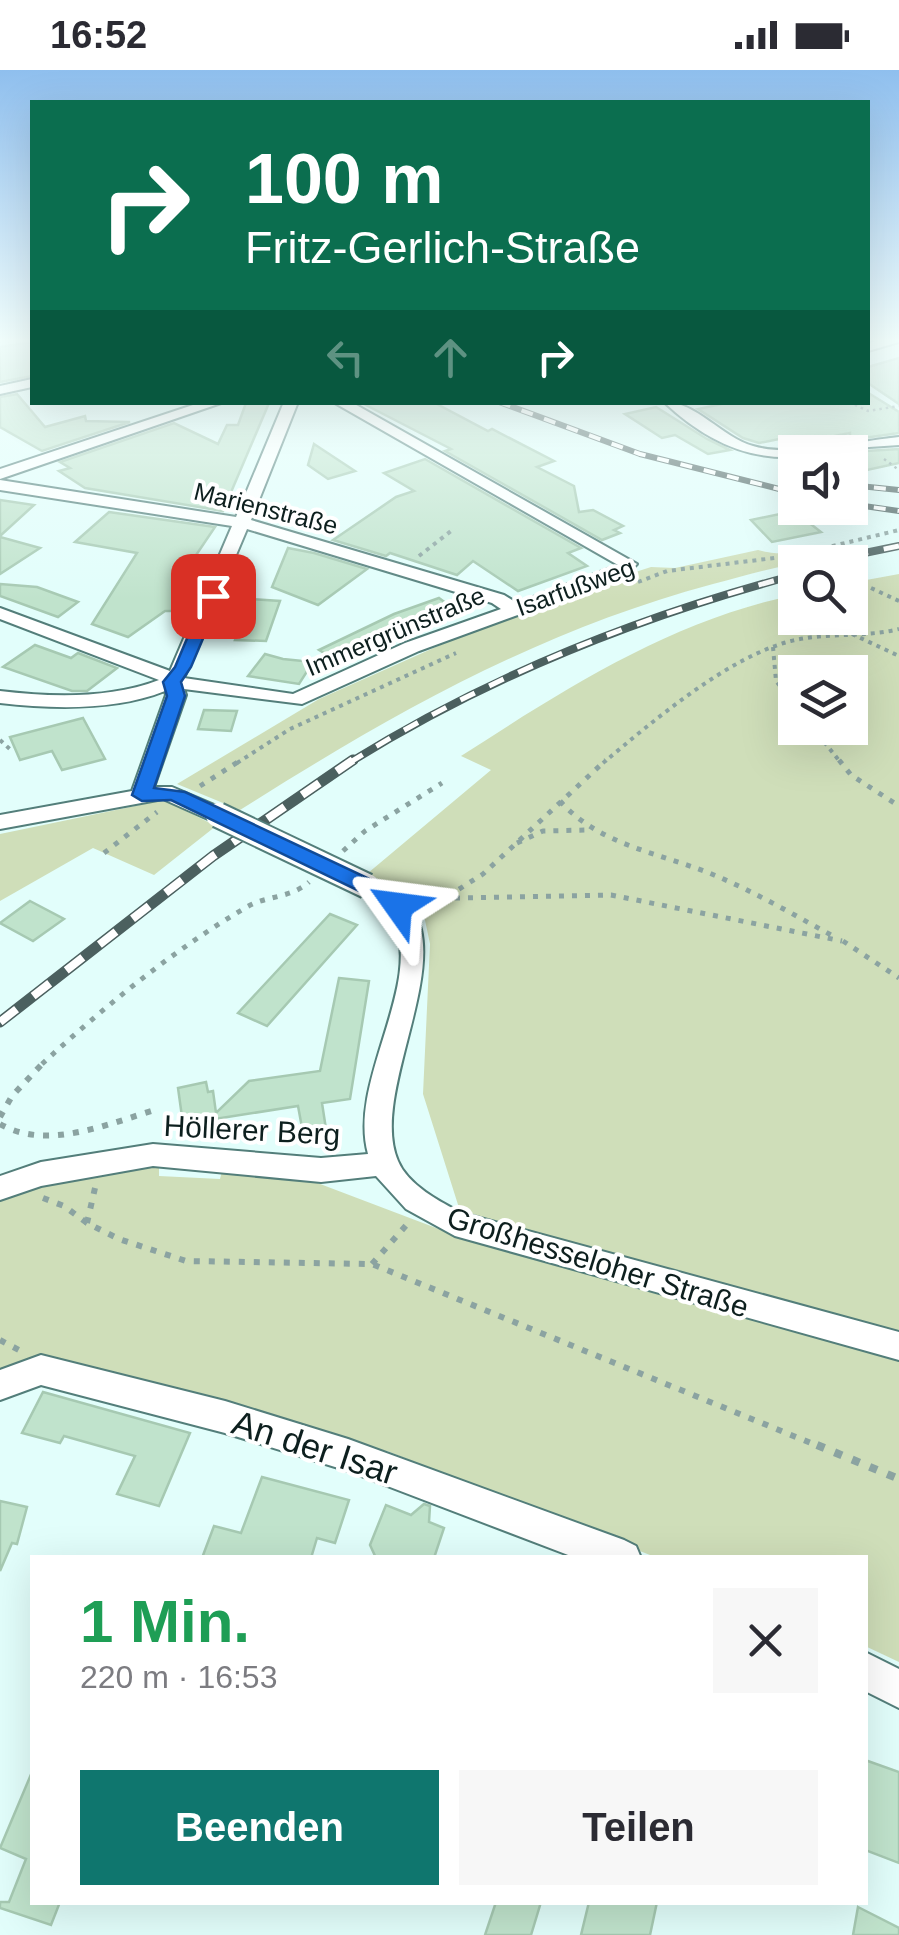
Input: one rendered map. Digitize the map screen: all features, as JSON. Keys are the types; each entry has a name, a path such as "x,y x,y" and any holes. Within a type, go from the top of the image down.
{"street":[{"path":"0,474 145,426"},
{"path":"0,698 87,700 151,690 172,682 183,667 281,426"},
{"path":"381,426 632,573"},
{"path":"707,426 745,452 778,455"},
{"path":"868,445 899,441"},
{"name":"Marienstraße","path":"0,485 243,522 498,598 513,608"},
{"name":"Immergrünstraße","path":"172,682 296,700 412,647 513,608 619,572 632,573"},
{"path":"0,614 162,673 172,682 176,696 142,795"},
{"path":"0,822 165,792 388,896 406,918 412,941 407,988 377,1131 383,1164"},
{"name":"Höllerer Berg","path":"0,1188 41,1174 152,1155 321,1170 383,1164"},
{"name":"Großhesseloher Straße","path":"383,1164 423,1207 454,1224 899,1346"},
{"name":"An der Isar","path":"0,1384 41,1370 225,1417 348,1456 616,1555"},
{"path":"868,1674 899,1690"}],"path":[{"name":"Isarfußweg","path":"632,573 792,556 899,530"},
{"path":"401,570 451,531"},
{"path":"870,588 899,601"},
{"path":"868,634 899,629"},
{"path":"406,918 455,898 560,801 698,691 773,647 814,635"},
{"path":"852,635 899,656"},
{"path":"773,647 778,684"},
{"path":"104,853 178,796 214,779 290,729 462,651"},
{"path":"0,740 12,752"},
{"path":"827,745 851,775 899,806"},
{"path":"337,856 365,832 442,783"},
{"path":"560,801 567,812 591,830 717,876 842,941 899,978"},
{"path":"512,846 543,831 591,830"},
{"path":"155,1110 51,1136 8,1131 0,1121 21,1083 122,995 251,904 298,894 312,879"},
{"path":"455,898 611,895 842,941"},
{"path":"88,1223 101,1163"},
{"path":"28,1196 64,1206 119,1240 186,1260 372,1264 899,1479"},
{"path":"372,1264 423,1207"},
{"path":"0,1340 27,1358"}],"green space":[{"path":"758,550 778,553 778,567 649,603 468,679 353,741 240,810 177,784 319,699 521,609 651,567 675,568"},
{"path":"899,574 899,1662 868,1647 868,1555 650,1555 387,1451 375,1453 43,1361 18,1362 0,1370 0,1184 133,1168 159,1168 159,1176 220,1179 222,1171 307,1179 452,1234 460,1211 423,1094 430,944 422,906 368,873 491,770 461,756 621,660 706,621 778,599 778,635 868,635 868,580"},
{"path":"164,800 216,826 154,875 93,848 0,901 0,834"}],"building":[{"path":"0,426 118,426 42,451"},
{"path":"165,426 180,426 218,444 227,426 259,426 223,511 85,488 59,471 70,468 60,462"},
{"path":"407,426 492,429 554,461 537,467 574,486 579,512 593,510 623,526 614,530 620,533 602,540 445,451 451,449"},
{"path":"644,426 686,426 730,450 708,454 675,435 662,438"},
{"path":"724,426 899,426 899,433 868,437 850,433 778,435 778,439 759,443"},
{"path":"314,444 355,471 328,479 308,465"},
{"path":"899,449 899,463 868,470 868,451"},
{"path":"425,459 581,548 568,553 587,566 518,591 473,561 457,575 333,540 396,497 414,491 384,473"},
{"path":"0,500 34,505 0,536"},
{"path":"109,512 215,527 186,570 200,570 183,611 165,611 128,637 92,624 137,553 75,542"},
{"path":"778,514 778,525 812,525 821,532 772,542 751,520"},
{"path":"0,537 40,548 0,574"},
{"path":"288,548 367,569 318,605 272,587"},
{"path":"0,584 37,587 78,602 58,617 0,596"},
{"path":"439,598 458,612 342,664 319,650 394,614"},
{"path":"251,599 280,601 266,641 235,640"},
{"path":"35,645 71,658 78,653 117,668 87,691 72,691 3,667"},
{"path":"265,654 313,662 299,684 248,676"},
{"path":"204,710 237,711 231,731 198,729"},
{"path":"83,718 105,759 62,770 52,751 20,760 10,737"},
{"path":"30,901 64,919 33,941 0,923"},
{"path":"330,914 357,925 267,1026 238,1013"},
{"path":"339,978 369,981 350,1099 322,1103 326,1129 303,1133 298,1106 183,1124 178,1088 206,1082 208,1092 213,1091 216,1113 249,1081 320,1071"},
{"path":"43,1392 190,1433 159,1506 117,1494 135,1456 64,1436 60,1443 22,1433"},
{"path":"262,1477 349,1500 335,1543 317,1538 312,1555 203,1555 214,1526 241,1533"},
{"path":"0,1501 27,1507 17,1544 12,1543 0,1571"},
{"path":"424,1504 430,1506 429,1522 444,1528 435,1555 375,1555 370,1545 386,1505 411,1515"},
{"path":"868,1761 899,1772 899,1863 868,1851"},
{"path":"30,1777 30,1905 59,1905 51,1925 0,1908 0,1902 9,1902 26,1859 0,1848"},
{"path":"495,1905 540,1905 531,1935 485,1935"},
{"path":"588,1905 656,1905 650,1935 581,1935"},
{"path":"858,1907 899,1928 899,1935 853,1935"}],"railway":[{"path":"564,426 640,454 778,489"},
{"path":"868,487 899,490"},
{"path":"868,507 899,511"},
{"path":"868,552 899,546"},
{"path":"349,763 455,703 565,652 678,610 778,580"},
{"path":"0,1022 213,856 353,760"}],"route":[{"path":"213,596 183,667 172,682 176,696 154,750 142,795 165,792 178,796 388,896 398,906"}]}
